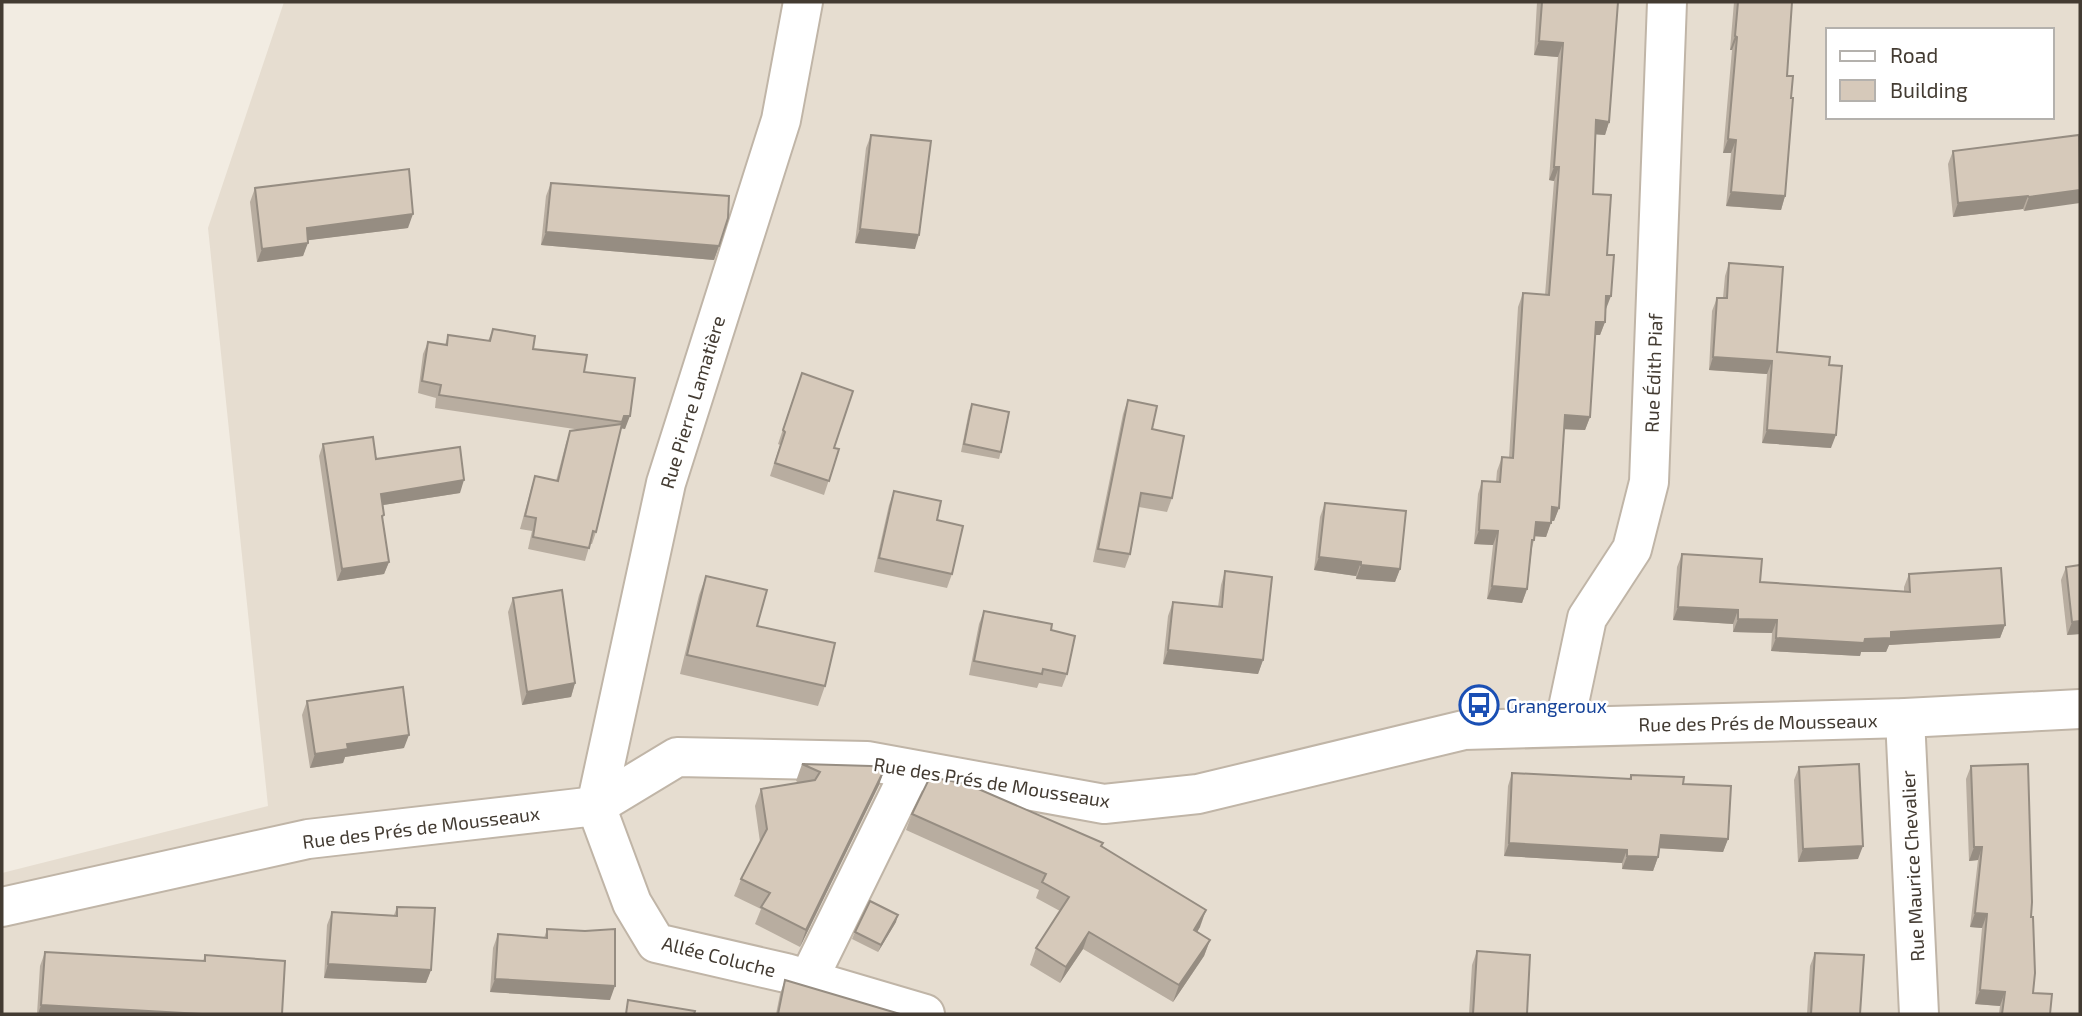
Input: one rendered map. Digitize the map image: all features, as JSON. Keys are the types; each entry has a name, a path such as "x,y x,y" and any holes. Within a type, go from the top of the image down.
{"street":[{"name":"Rue Pierre Lamatière","path":"596,806 666,483 781,120 803,2"},
{"name":"Rue Édith Piaf","path":"1572,727 1569,703 1587,618 1632,549 1649,482 1667,2"},
{"name":"Rue des Prés de Mousseaux","path":"2,907 308,839 596,806 677,757 867,761 1104,804 1198,794 1464,730 1905,718 2080,709"},
{"name":"Rue Maurice Chevalier","path":"1905,718 1919,1014"},
{"path":"808,979 911,770"},
{"name":"Allée Coluche","path":"596,806 632,903 656,943 786,973 925,1014"}],"shaded area":[{"path":"284,2 2080,2 2080,1014 2,1014 2,873 268,806 208,228"}],"building":[{"path":"1542,2 1618,2 1609,122 1596,120 1593,194 1611,195 1607,255 1614,255 1611,296 1606,296 1605,322 1596,322 1590,417 1565,415 1559,508 1552,507 1551,523 1536,522 1527,589 1492,586 1498,531 1479,530 1482,481 1500,482 1502,457 1513,458 1523,293 1549,295 1559,167 1554,167 1563,43 1539,41"},
{"path":"1738,2 1792,2 1787,76 1793,76 1793,98 1785,196 1731,192 1736,140 1728,139"},
{"path":"871,135 931,141 919,235 860,229"},
{"path":"2079,135 2080,190 1958,203 1953,151"},
{"path":"409,169 413,214 307,228 308,243 262,249 255,188"},
{"path":"551,183 729,196 728,218 719,246 546,232"},
{"path":"1729,263 1783,267 1777,352 1830,357 1829,365 1842,366 1836,435 1767,430 1772,361 1713,357 1717,298 1727,298"},
{"path":"493,329 535,336 533,349 587,355 584,372 635,378 630,416 624,416 622,422 439,395 441,385 422,381 428,342 447,345 448,335 490,341"},
{"path":"802,373 853,391 834,448 839,449 829,481 775,463"},
{"path":"1128,400 1157,406 1152,429 1184,436 1172,498 1141,493 1130,554 1098,549"},
{"path":"972,404 1009,412 1001,452 964,444"},
{"path":"622,424 596,532 593,531 589,548 533,537 536,518 525,516 535,476 558,481 570,431"},
{"path":"373,437 376,459 460,447 464,480 381,494 389,562 342,569 323,444"},
{"path":"894,491 941,501 937,520 963,526 952,574 879,558"},
{"path":"1325,503 1406,511 1400,569 1319,557"},
{"path":"1682,554 1762,559 1760,582 1910,592 1909,574 2001,568 2005,625 1891,632 1891,638 1865,639 1864,643 1776,638 1777,620 1738,619 1738,610 1678,607"},
{"path":"2080,565 2080,621 2072,622 2066,567"},
{"path":"1225,571 1272,577 1263,660 1168,650 1173,602 1222,607"},
{"path":"706,576 767,590 757,626 835,643 825,686 687,655"},
{"path":"562,590 575,683 527,692 513,598"},
{"path":"984,611 1052,624 1051,630 1075,636 1067,674 1043,669 1042,674 974,661"},
{"path":"403,687 409,735 347,744 348,749 315,754 307,701"},
{"path":"802,764 885,768 806,930 761,907 770,893 741,879 767,829 761,789 815,780 820,772"},
{"path":"1859,764 1863,846 1803,849 1799,767"},
{"path":"2028,764 2031,917 2035,973 2033,993 2052,994 2050,1014 2002,1014 2005,992 1980,990 1987,914 1975,913 1982,847 1974,847 1971,766"},
{"path":"1512,773 1631,779 1631,775 1684,777 1683,784 1731,786 1728,839 1661,835 1658,857 1627,856 1627,850 1509,843"},
{"path":"930,777 967,784 1103,843 1101,846 1206,910 1194,930 1210,940 1179,985 1089,932 1066,967 1036,948 1069,897 1042,882 1046,874 912,814"},
{"path":"870,901 898,915 881,945 855,932"},
{"path":"397,907 435,908 431,970 328,964 332,912 397,916"},
{"path":"547,929 615,929 615,986 495,979 498,934 547,938"},
{"path":"1477,951 1530,955 1527,1014 1473,1014"},
{"path":"45,952 205,961 205,955 285,961 282,1014 202,1014 41,1005"},
{"path":"1815,953 1864,955 1860,1014 1811,1014"},
{"path":"785,980 900,1014 778,1014"},
{"path":"628,1000 695,1011 694,1014 626,1014"}],"place":[{"name":"Grangeroux","path":"1479,705"}]}
